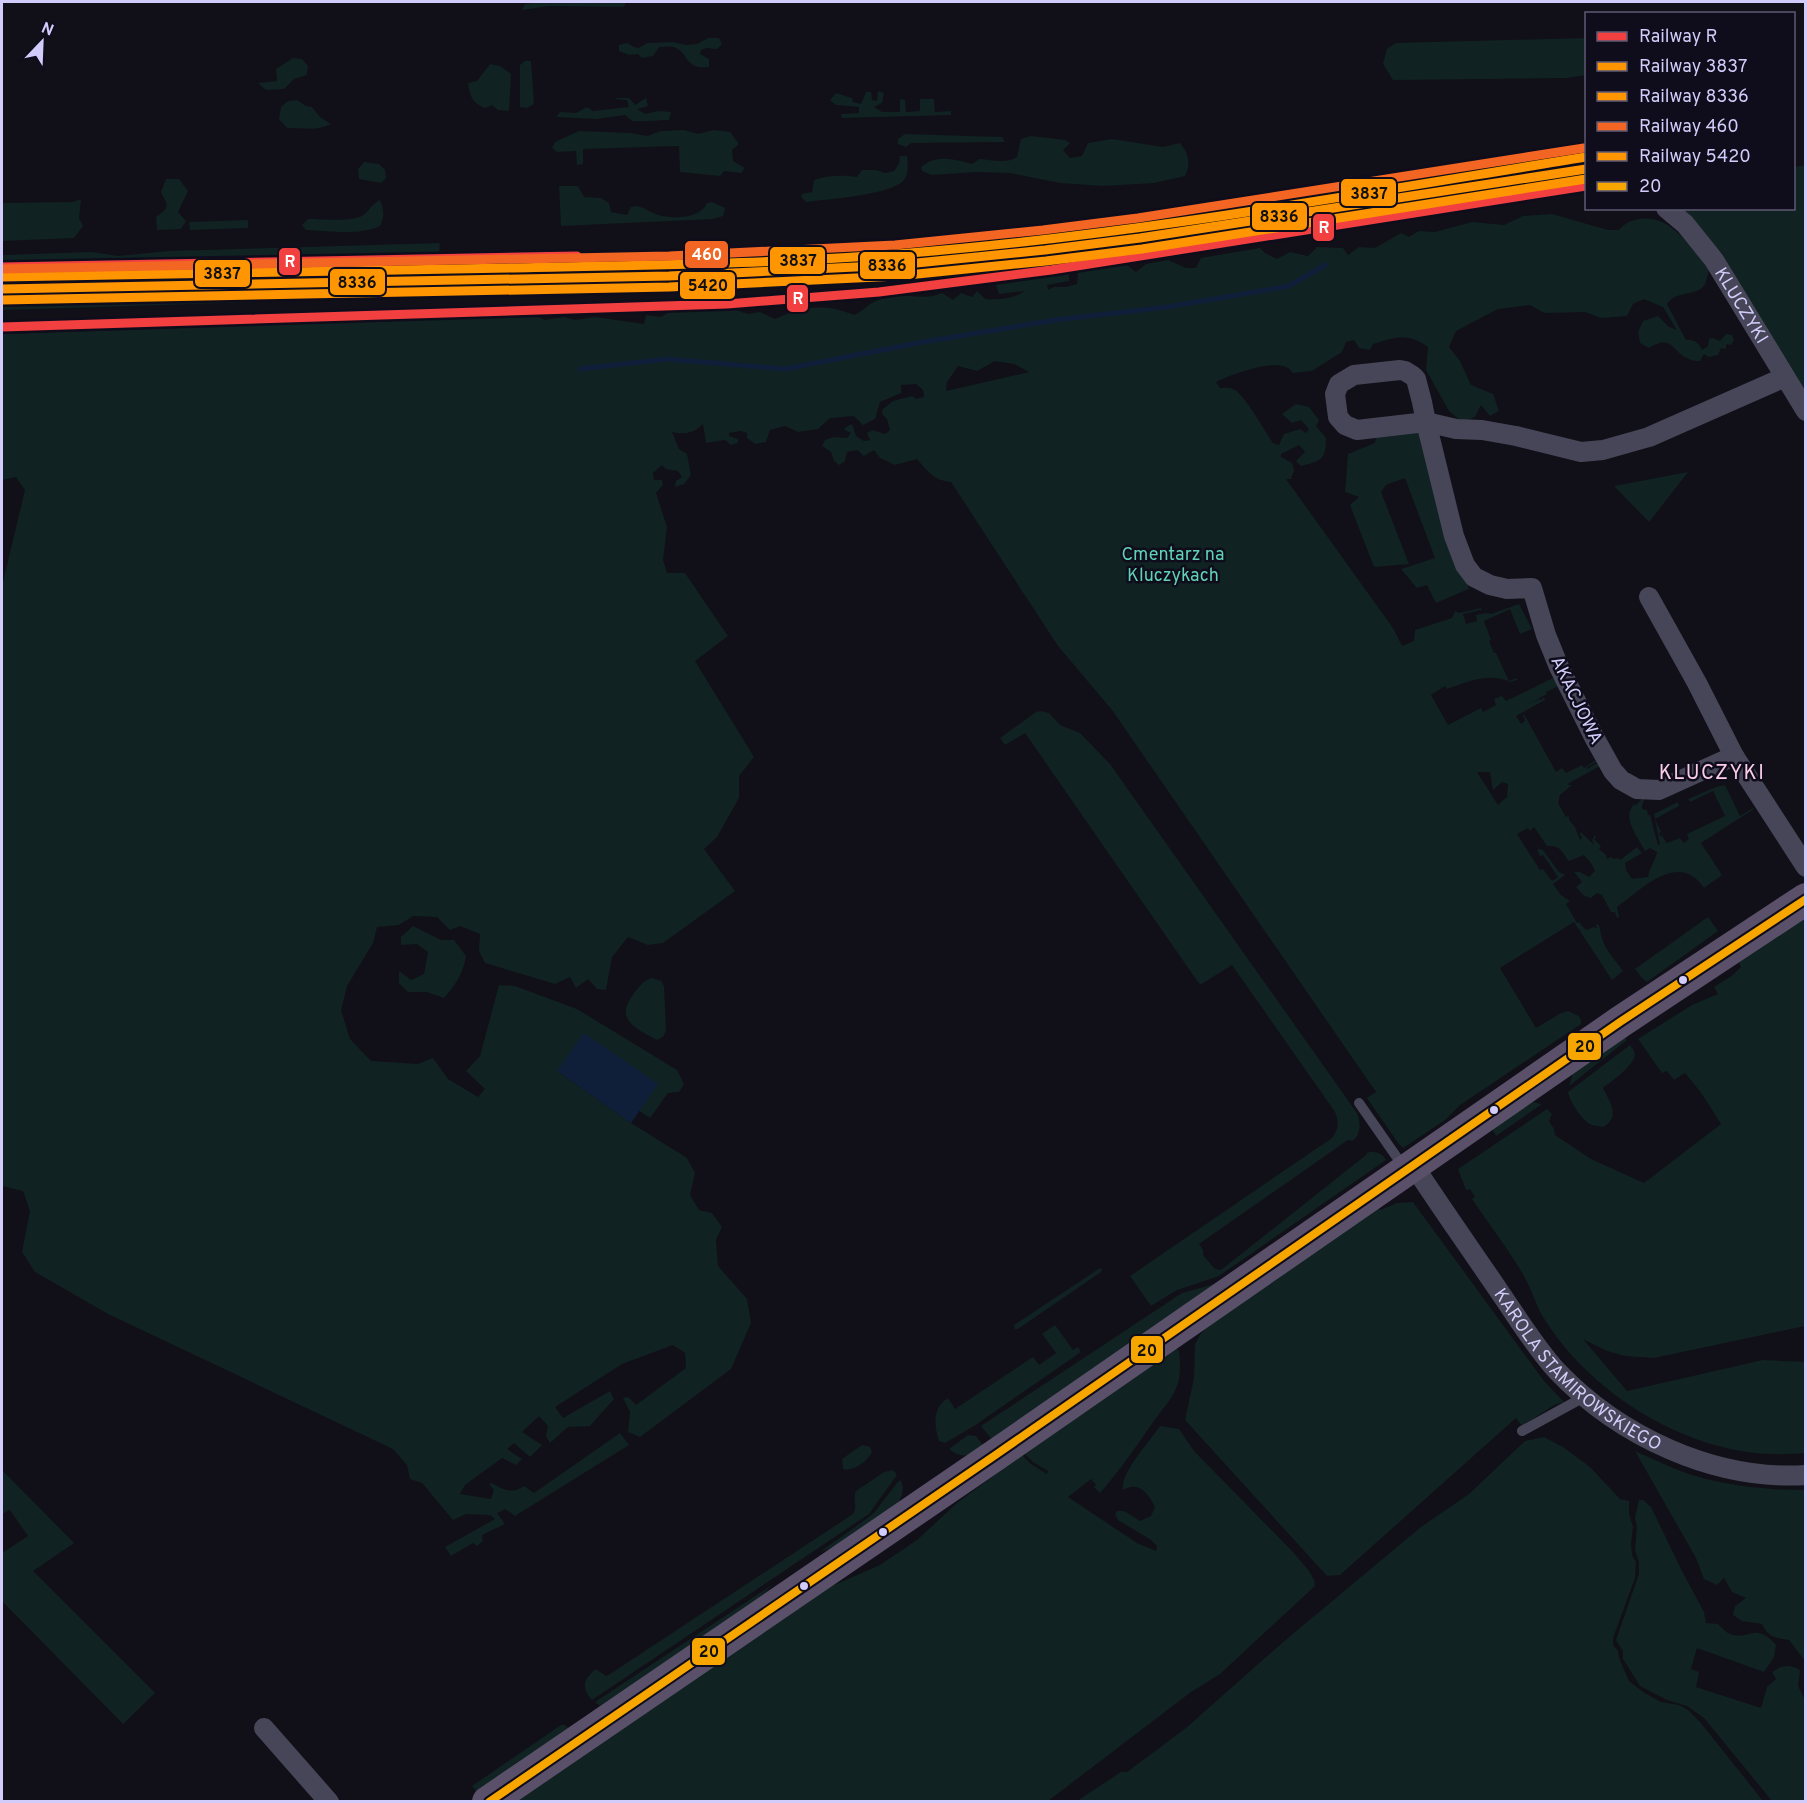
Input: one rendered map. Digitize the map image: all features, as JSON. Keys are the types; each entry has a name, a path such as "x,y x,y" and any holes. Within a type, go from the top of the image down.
{"main road":[{"path":"488,1802 1410,1169 1620,1022 1806,898"}],"street":[{"name":"KLUCZYKI","path":"1668,210 1685,224 1714,260 1806,411"},
{"name":"AKACJOWA","path":"1426,422 1357,430 1341,421 1335,406 1336,389 1348,377 1400,370 1416,379 1454,536 1465,565 1474,577 1490,585 1507,589 1532,588 1546,636 1559,668 1616,775 1637,789 1654,791 1734,756"},
{"path":"1426,422 1456,429 1516,435 1581,452 1603,450 1648,437 1785,377"},
{"path":"1649,597 1734,756 1806,867"},
{"name":"KAROLA STAMIROWSKIEGO","path":"1410,1169 1556,1370 1584,1396 1635,1433 1704,1462 1748,1472 1806,1475"},
{"path":"264,1728 329,1802"}],"lane":[{"path":"1359,1103 1410,1169"},
{"path":"1522,1431 1584,1396"}],"green space":[{"path":"626,2 624,7 549,6 522,10 525,4 532,3"},
{"path":"708,38 719,38 722,44 717,49 701,50 700,54 709,59 709,67 695,66 678,49 671,47 659,47 653,56 642,58 638,54 629,55 619,51 619,45 627,43 639,48 647,43 697,44"},
{"path":"1585,38 1585,75 1567,78 1393,80 1383,64 1387,49 1396,43"},
{"path":"293,58 302,59 308,66 307,75 294,79 284,89 266,90 258,83 277,81 276,69"},
{"path":"525,61 531,61 534,104 527,108 520,107 520,65"},
{"path":"490,64 500,66 511,74 509,111 498,110 492,105 485,108 477,104 471,95 468,83 477,81"},
{"path":"878,91 884,93 882,103 874,107 882,112 900,112 900,99 905,100 906,112 920,111 920,99 934,99 935,112 951,111 951,115 842,118 841,114 859,113 859,107 836,105 830,100 836,93 852,98 853,102 861,104 866,92 871,92 872,100 877,101"},
{"path":"616,98 629,98 635,105 646,98 648,106 637,109 645,114 658,111 671,112 669,120 635,121 625,115 596,119 556,117 560,112 576,113 587,107 593,111 629,107 627,100"},
{"path":"297,100 312,107 320,117 331,124 315,128 287,128 279,119 281,107 288,101"},
{"path":"684,130 698,134 714,130 730,132 739,144 732,150 733,161 745,168 741,173 724,171 720,176 680,172 679,146 583,149 583,164 577,165 576,151 557,152 552,148 555,142 579,131 647,136 661,131"},
{"path":"905,134 1002,137 1005,142 911,143 906,147 898,144 898,139"},
{"path":"1031,136 1065,140 1070,143 1063,150 1070,158 1082,156 1088,143 1112,139 1163,147 1180,143 1187,155 1188,167 1185,176 1154,183 1103,186 1060,183 1010,173 976,172 931,175 922,171 921,167 939,159 952,159 972,164 980,159 999,161 1013,159 1017,157 1021,139"},
{"path":"900,156 907,156 908,168 904,180 897,185 873,193 843,198 806,202 801,197 802,194 812,192 814,180 820,178 857,177 862,170 876,170 885,173 894,171 899,164"},
{"path":"364,162 379,164 385,170 386,178 381,183 359,179 358,169"},
{"path":"1805,165 1805,398 1722,253 1679,210 1795,210 1795,167"},
{"path":"166,179 179,179 188,191 178,212 186,221 181,229 157,230 156,217 165,210 167,204 161,192"},
{"path":"559,186 578,186 584,197 601,198 609,203 611,212 627,215 631,207 635,206 658,215 671,217 692,215 704,208 707,203 712,202 725,208 723,216 713,219 561,226"},
{"path":"81,199 79,218 83,226 74,238 2,241 2,203 73,202"},
{"path":"380,200 383,219 380,226 372,229 334,232 306,230 302,225 308,219 357,218"},
{"name":"Cmentarz na Kluczykach","path":"1552,214 1608,230 1619,230 1628,222 1639,219 1651,219 1671,227 1709,269 1702,288 1676,297 1667,304 1686,340 1696,342 1702,350 1708,346 1709,339 1720,341 1726,334 1732,335 1734,340 1731,345 1726,344 1726,349 1721,348 1718,355 1709,357 1704,354 1700,361 1683,356 1668,343 1657,344 1649,348 1640,343 1638,332 1643,321 1658,316 1669,327 1677,330 1663,307 1644,299 1633,304 1627,316 1601,318 1585,312 1544,313 1530,305 1498,309 1456,331 1449,347 1460,361 1471,385 1493,394 1499,411 1490,416 1481,405 1475,417 1462,422 1449,411 1426,370 1428,347 1414,339 1395,338 1373,344 1370,350 1359,348 1354,340 1346,342 1342,352 1312,371 1293,373 1286,367 1271,365 1240,372 1216,382 1220,388 1231,388 1239,394 1273,443 1279,445 1284,434 1300,429 1306,433 1309,429 1301,420 1292,423 1282,414 1296,404 1309,407 1319,420 1316,426 1326,438 1323,455 1318,461 1301,466 1296,461 1305,452 1299,445 1281,454 1281,457 1292,463 1294,471 1291,479 1286,479 1393,628 1402,646 1414,641 1415,630 1452,618 1455,611 1459,613 1481,608 1482,610 1463,614 1466,624 1477,621 1476,615 1491,614 1519,604 1532,629 1520,634 1510,609 1484,621 1494,653 1509,681 1517,678 1517,680 1510,682 1495,678 1478,679 1447,689 1445,686 1431,695 1448,725 1481,708 1483,712 1496,705 1494,699 1502,696 1506,701 1555,677 1559,686 1527,705 1544,697 1545,700 1516,716 1521,724 1525,721 1524,714 1556,772 1562,768 1566,773 1582,765 1584,768 1596,760 1587,769 1599,762 1600,766 1569,783 1568,785 1572,785 1560,795 1558,803 1566,817 1569,816 1580,840 1581,832 1594,845 1592,840 1595,835 1594,839 1601,846 1599,849 1607,859 1611,857 1620,860 1637,847 1642,853 1625,863 1626,870 1632,879 1648,877 1657,852 1650,848 1645,851 1632,828 1629,815 1634,804 1635,806 1643,798 1645,798 1642,809 1647,810 1650,815 1658,845 1660,844 1655,819 1661,832 1660,836 1667,843 1680,838 1684,843 1689,839 1687,834 1725,816 1713,791 1690,802 1688,799 1716,787 1725,785 1740,816 1754,809 1701,843 1722,875 1704,888 1694,877 1683,872 1660,876 1617,907 1619,917 1617,918 1602,895 1597,893 1591,898 1584,896 1576,887 1582,882 1574,872 1580,872 1589,877 1595,871 1584,855 1569,861 1558,848 1547,846 1534,827 1530,831 1528,828 1517,834 1540,870 1543,869 1552,881 1558,877 1543,855 1540,856 1537,850 1539,849 1543,850 1559,872 1565,875 1553,884 1561,895 1570,901 1566,904 1577,923 1579,922 1587,930 1597,928 1598,924 1606,947 1623,971 1612,980 1574,922 1500,968 1536,1028 1568,1011 1579,1016 1581,1024 1460,1105 1445,1120 1403,1148 1367,1098 1376,1092 1112,710 1058,646 951,482 936,477 917,459 895,465 880,458 874,450 864,456 857,450 847,452 845,461 839,465 834,461 831,452 822,446 825,440 833,437 847,438 851,433 844,430 852,424 856,436 864,441 870,440 867,433 872,430 885,434 890,430 887,419 882,414 883,409 893,401 912,396 916,399 924,397 923,390 916,384 901,385 901,393 880,402 875,419 863,425 854,416 830,418 818,429 798,432 785,426 770,430 766,442 755,444 747,438 747,433 740,431 729,433 729,436 738,439 738,443 731,445 725,440 706,443 703,424 689,433 672,432 679,449 687,454 691,475 684,484 675,487 676,481 682,477 678,471 666,469 662,465 653,473 654,480 662,480 663,485 656,493 667,527 663,560 667,573 685,573 728,636 695,661 754,757 739,776 739,798 717,837 704,849 735,891 663,943 648,945 628,937 612,957 606,990 597,989 588,979 576,988 570,977 555,984 485,963 479,951 480,934 460,926 450,930 437,917 413,916 399,925 377,927 373,943 347,986 341,1010 350,1039 371,1061 418,1064 433,1058 448,1079 478,1097 485,1089 466,1071 480,1056 499,985 515,986 577,1009 677,1070 684,1084 679,1092 668,1093 650,1118 557,1071 631,1123 687,1158 695,1173 690,1195 699,1210 712,1213 722,1227 716,1240 718,1266 747,1299 751,1323 731,1369 640,1437 628,1432 630,1412 623,1398 628,1397 636,1405 686,1368 685,1353 673,1345 622,1364 555,1407 563,1418 610,1391 614,1399 590,1426 568,1427 550,1443 546,1436 548,1426 539,1416 522,1432 542,1445 530,1457 514,1443 507,1449 522,1459 516,1465 502,1458 465,1485 460,1494 491,1499 494,1490 489,1484 492,1483 508,1490 524,1486 534,1493 620,1433 629,1445 515,1516 505,1509 497,1513 505,1524 482,1535 483,1541 477,1546 473,1543 451,1556 445,1547 495,1519 490,1515 466,1514 453,1520 422,1483 410,1479 407,1465 393,1449 108,1314 35,1272 22,1252 30,1211 23,1191 2,1186 2,586 25,490 16,477 2,480 2,334 536,316 545,320 564,317 575,320 595,317 644,324 646,315 661,317 669,312 732,309 748,314 760,312 775,319 795,311 814,308 834,309 854,315 878,300 892,297 926,297 942,293 953,300 961,293 972,297 977,291 985,299 1006,298 1025,291 999,294 996,285 1069,274 1069,281 1047,285 1048,290 1077,284 1078,272 1127,265 1136,272 1146,264 1168,260 1186,268 1196,268 1201,258 1260,248 1277,259 1290,252 1308,256 1317,247 1343,248 1348,255 1359,247 1375,248 1401,233 1409,237 1419,231 1435,232 1472,222 1504,225 1523,216","holes":["995,361 1014,364 1029,372 946,391 947,382 958,366 977,371","1477,772 1490,772 1493,790 1502,782 1508,784 1507,797 1498,805"]},
{"path":"248,220 248,228 190,230 189,222"},
{"path":"440,243 439,254 2,262 2,255 92,252 118,256 169,251"},
{"path":"936,258 937,269 693,288 2,310 2,286 414,278 415,289 430,288 430,277 585,274 586,277 597,277 598,274 783,269 785,273 789,273 789,269"},
{"path":"1420,428 1469,589 1436,603 1427,585 1417,588 1401,569 1435,558 1405,478 1386,485 1381,492 1409,564 1374,567 1350,505 1359,497 1345,492 1348,454 1375,443 1376,436"},
{"path":"1688,472 1649,522 1614,486"},
{"path":"1036,712 1049,713 1060,725 1080,733 1110,764 1357,1113 1359,1131 1353,1141 1348,1140 1199,1244 1203,1255 1215,1269 1221,1270 1367,1153 1378,1153 1386,1160 1219,1276 1177,1290 1151,1306 1130,1276 1332,1138 1338,1125 1337,1119 1335,1112 1232,965 1200,985 1025,733 1005,745 1000,738"},
{"path":"1678,802 1679,806 1655,819 1654,814"},
{"path":"1708,917 1718,931 1647,982 1642,978 1635,969"},
{"path":"1805,918 1805,1326 1654,1358 1625,1356 1607,1351 1583,1339 1627,1391 1763,1360 1805,1362 1805,1453 1761,1454 1725,1448 1665,1425 1636,1409 1585,1369 1563,1345 1545,1320 1524,1277 1472,1199 1475,1197 1470,1189 1466,1190 1458,1169 1547,1109 1552,1114 1549,1121 1555,1135 1591,1159 1644,1183 1721,1124 1685,1073 1674,1080 1667,1071 1662,1073 1638,1039 1692,1005 1718,994 1714,987 1741,967 1739,963 1760,940"},
{"path":"413,926 441,940 454,940 466,956 458,979 444,998 427,992 408,992 399,983 399,971 411,980 424,974 428,952 417,944 401,945 401,937"},
{"path":"652,978 661,981 664,986 666,1030 663,1037 657,1040 635,1027 626,1016 629,1001 635,992 644,982"},
{"path":"1623,1035 1627,1040 1569,1086 1573,1073"},
{"path":"1630,1045 1635,1054 1631,1063 1603,1088 1612,1109 1612,1119 1603,1127 1590,1124 1576,1109 1568,1092"},
{"path":"1527,1103 1542,1104 1496,1136 1491,1127"},
{"path":"1413,1202 1544,1381 1564,1402 1554,1405 1522,1426 1516,1418 1340,1575 1327,1576 1185,1420 1194,1378 1195,1344 1218,1314 1376,1205 1380,1210 1397,1203"},
{"path":"1100,1268 1101,1272 1015,1329 1014,1325"},
{"path":"1218,1283 994,1442 981,1426 1182,1293"},
{"path":"1055,1325 1073,1350 1078,1347 1081,1352 974,1426 945,1443 939,1441 936,1417 943,1402 948,1398 955,1409 1033,1357 1039,1365 1056,1353 1042,1334"},
{"path":"1176,1348 1179,1351 1179,1379 1169,1402 1100,1493 1094,1487 1096,1485 1091,1479 1068,1497 1137,1543 1156,1551 1157,1546 1151,1540 1118,1520 1115,1514 1117,1511 1124,1511 1140,1521 1151,1516 1155,1507 1146,1493 1138,1487 1123,1490 1123,1483 1131,1466 1160,1426 1179,1429 1194,1451 1293,1552 1309,1571 1315,1586 1220,1674 1191,1692 1048,1801 507,1802 825,1589 880,1565 917,1540 957,1503 1003,1469 1018,1451 1031,1464 1047,1474 1048,1471 1033,1462 1020,1450"},
{"path":"968,1435 976,1436 985,1448 967,1455 958,1454 949,1449"},
{"path":"1544,1437 1563,1447 1590,1467 1620,1499 1629,1501 1629,1514 1633,1527 1632,1555 1636,1562 1635,1578 1613,1638 1613,1645 1618,1651 1629,1681 1661,1702 1679,1705 1688,1710 1763,1801 1077,1801 1121,1772 1127,1772 1186,1728 1282,1643 1421,1527 1469,1494 1525,1441"},
{"path":"862,1445 870,1447 872,1452 870,1455 856,1467 843,1469 842,1459"},
{"path":"1635,1451 1678,1470 1724,1483 1757,1488 1805,1490 1805,1661 1789,1640 1772,1636 1762,1624 1742,1621 1733,1615 1735,1606 1746,1598 1732,1592 1724,1578 1717,1585 1704,1579 1696,1558"},
{"path":"2,1470 74,1543 33,1571 155,1693 123,1724 2,1601 2,1553 28,1536 10,1510 2,1514"},
{"path":"893,1470 897,1475 869,1514 592,1700 588,1696 585,1688 586,1680 596,1669 606,1676 610,1674 853,1514 856,1491 884,1472"},
{"path":"901,1480 902,1495 895,1509 853,1539 820,1552 873,1514"},
{"path":"1639,1500 1643,1500 1651,1507 1704,1612 1706,1623 1718,1624 1728,1633 1735,1635 1762,1634 1776,1645 1774,1657 1764,1672 1697,1648 1691,1669 1699,1672 1696,1687 1761,1708 1767,1687 1776,1679 1772,1672 1786,1666 1800,1670 1798,1686 1806,1702 1805,1801 1772,1801 1704,1718 1687,1706 1667,1700 1640,1686 1623,1659 1623,1651 1616,1640 1639,1574 1639,1562 1635,1550 1637,1527 1635,1518"},
{"path":"772,1585 744,1614 600,1706 595,1702"},
{"path":"561,1725 569,1729 483,1791 476,1791 472,1786"}],"water":[{"path":"584,1033 658,1084 631,1123 557,1071"}],"waterway":[{"path":"580,369 667,359 785,369 923,342 1055,320 1167,307 1289,286 1325,265"}],"rail line":[{"name":"460","path":"2,269 669,256 895,245 1138,218 1584,148"},
{"name":"3837","path":"2,277 658,265 898,254 1071,236 1243,213 1585,157"},
{"name":"8336","path":"2,289 669,276 897,265 1140,238 1585,169"},
{"name":"5420","path":"2,300 669,287 898,276 1142,249 1585,179"},
{"name":"R","path":"2,327 727,304 879,292 1051,270 1585,186"},
{"name":"R","path":"2,267 577,256"}],"transit line":[{"name":"20","path":"489,1802 994,1456 1620,1022 1806,899"}],"district":[{"name":"KLUCZYKI","path":"1712,772"}]}
